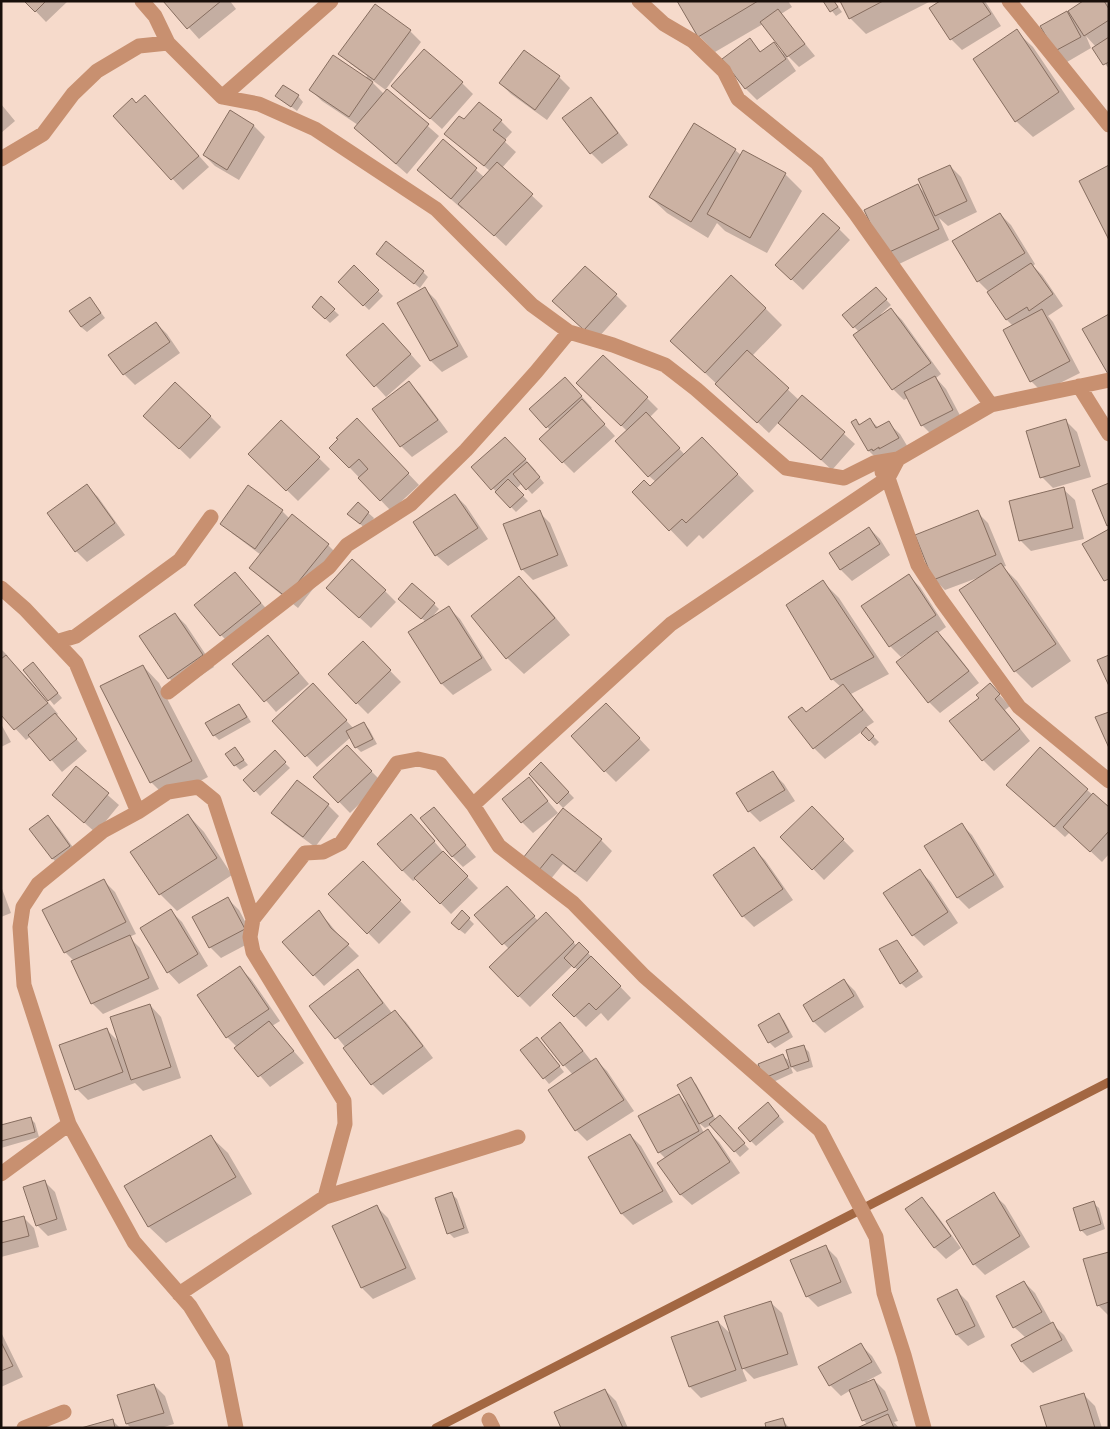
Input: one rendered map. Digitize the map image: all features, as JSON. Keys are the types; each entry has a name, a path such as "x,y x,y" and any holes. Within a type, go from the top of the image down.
{"street":[{"path":"142,1 155,16 168,42 222,97 259,104 315,129 399,184 436,209 532,305 568,332 613,345 665,366 696,389 786,468 844,478 874,463 898,459 991,406 1109,380"},
{"path":"222,97 332,1"},
{"path":"639,1 664,24 693,41 724,71 738,99 817,163 855,213 991,406"},
{"path":"1009,1 1109,125"},
{"path":"1,159 43,134 73,94 98,70 139,46 168,42"},
{"path":"168,692 329,567 346,545 411,504 472,442 536,372 568,332"},
{"path":"1078,386 1109,434"},
{"path":"473,805 671,624 888,478 898,459"},
{"path":"874,463 888,478 918,565 1019,707 1109,781"},
{"path":"56,642 76,636 180,560 211,517"},
{"path":"1,588 26,609 76,663 138,812"},
{"path":"253,919 305,853 323,852 341,843 397,763 418,759 440,764 473,805 499,846 573,904 644,976 820,1130 876,1237 884,1294 924,1428"},
{"path":"236,1428 222,1358 190,1306 134,1242 69,1124 24,985 20,927 23,907 38,884 103,831 138,812 168,792 198,787 214,800 253,919 250,937 253,952 344,1100 345,1124 325,1196"},
{"path":"1,1174 69,1124"},
{"path":"179,1294 325,1196 518,1137"},
{"path":"24,1428 64,1412"}],"building":[{"path":"24,1 46,1 35,12"},
{"path":"163,1 221,1 187,29"},
{"path":"677,1 758,1 698,37"},
{"path":"823,1 834,1 838,7 830,12"},
{"path":"840,1 883,1 849,19"},
{"path":"940,1 982,1 991,14 950,40 929,8"},
{"path":"1083,1 1104,1 1109,9 1109,20 1084,36 1068,11"},
{"path":"375,4 411,30 374,80 338,54"},
{"path":"778,9 805,44 787,57 760,22"},
{"path":"1067,11 1081,37 1055,51 1040,26"},
{"path":"1017,29 1059,92 1015,122 973,59"},
{"path":"1109,37 1109,62 1103,65 1092,48"},
{"path":"750,38 760,52 774,42 786,59 745,89 722,59"},
{"path":"424,49 463,82 430,119 391,86"},
{"path":"524,50 560,76 535,110 499,83"},
{"path":"333,55 373,82 349,117 309,90"},
{"path":"283,85 299,95 291,107 275,96"},
{"path":"387,89 429,124 396,164 354,128"},
{"path":"145,95 199,156 171,180 113,116 132,98 136,103"},
{"path":"591,97 618,133 590,154 562,118"},
{"path":"479,102 502,120 493,130 506,140 484,166 444,134 459,116 464,119"},
{"path":"230,110 254,125 227,170 203,155"},
{"path":"694,123 736,149 691,222 649,197"},
{"path":"443,139 477,168 451,199 417,170"},
{"path":"743,150 786,173 750,238 707,214"},
{"path":"497,162 533,194 494,236 458,204"},
{"path":"950,165 967,201 935,216 918,179"},
{"path":"1109,165 1109,240 1079,181"},
{"path":"918,184 939,229 885,254 864,210"},
{"path":"823,213 840,228 791,280 775,265"},
{"path":"1000,213 1025,253 977,282 952,241"},
{"path":"386,241 424,271 414,284 376,254"},
{"path":"1031,263 1053,294 1029,311 1027,307 1006,320 987,292"},
{"path":"354,265 379,290 363,306 338,282"},
{"path":"585,266 617,294 584,330 552,301"},
{"path":"731,275 766,308 705,373 670,341"},
{"path":"425,287 458,346 430,361 397,303"},
{"path":"876,287 887,299 853,328 842,315"},
{"path":"321,296 335,309 325,319 312,307"},
{"path":"90,297 101,313 81,327 69,311"},
{"path":"891,308 931,363 892,390 853,335"},
{"path":"1042,309 1070,361 1030,382 1003,330"},
{"path":"1109,314 1109,374 1108,374 1082,329"},
{"path":"156,322 170,342 123,375 108,355"},
{"path":"383,323 411,354 374,387 346,355"},
{"path":"747,350 789,388 757,423 715,384"},
{"path":"603,355 648,397 621,426 576,383"},
{"path":"935,376 953,410 921,426 904,392"},
{"path":"565,377 582,396 546,428 529,409"},
{"path":"409,381 438,420 400,447 372,409"},
{"path":"175,382 211,416 179,449 143,416"},
{"path":"802,395 845,432 821,460 778,423"},
{"path":"582,399 605,424 562,463 539,439"},
{"path":"646,412 680,448 648,477 615,441"},
{"path":"357,418 409,473 380,501 358,478 368,469 359,459 349,468 329,448 338,439 336,438"},
{"path":"870,418 876,428 889,421 899,438 879,449 879,447 873,451 872,449 868,451 851,422 856,419 859,425"},
{"path":"1066,419 1080,466 1040,478 1026,431"},
{"path":"281,420 320,457 286,491 248,454"},
{"path":"505,437 526,459 491,490 471,467"},
{"path":"702,437 738,474 686,523 682,519 669,531 632,492 644,480 650,486"},
{"path":"527,462 540,477 526,490 513,474"},
{"path":"508,479 524,495 510,508 495,492"},
{"path":"1109,483 1109,525 1107,526 1092,490"},
{"path":"87,484 115,523 75,552 47,513"},
{"path":"248,485 283,510 255,549 220,524"},
{"path":"1064,487 1073,528 1019,541 1009,501"},
{"path":"455,494 478,528 435,556 413,522"},
{"path":"358,502 369,512 360,524 347,514"},
{"path":"540,510 558,555 521,570 503,524"},
{"path":"978,510 996,555 933,580 915,535"},
{"path":"292,514 329,544 286,597 249,568"},
{"path":"869,527 880,544 840,570 829,553"},
{"path":"1109,529 1109,579 1104,581 1082,544"},
{"path":"352,559 386,590 359,618 326,588"},
{"path":"1001,563 1056,644 1014,672 959,590"},
{"path":"235,572 261,603 220,636 194,605"},
{"path":"909,574 936,615 889,647 861,606"},
{"path":"519,576 555,618 506,659 471,616"},
{"path":"823,580 874,657 831,680 786,605"},
{"path":"412,583 435,603 421,619 398,599"},
{"path":"449,606 482,658 441,684 408,632"},
{"path":"175,613 203,655 168,679 139,636"},
{"path":"937,631 969,671 928,703 896,662"},
{"path":"268,635 299,673 264,702 232,664"},
{"path":"363,641 391,670 356,704 328,674"},
{"path":"6,655 48,703 14,730 1,715 1,659"},
{"path":"1109,655 1109,686 1097,660"},
{"path":"33,662 58,693 48,701 23,670"},
{"path":"143,665 192,761 150,783 100,686"},
{"path":"313,683 347,720 305,757 272,721"},
{"path":"990,683 1000,694 995,699 1020,729 982,761 949,721 979,698 976,695"},
{"path":"843,684 863,710 813,749 788,717 802,707 806,712"},
{"path":"606,703 640,738 604,772 571,736"},
{"path":"239,704 247,717 213,736 205,723"},
{"path":"1109,712 1109,748 1095,717"},
{"path":"55,713 77,739 50,761 28,735"},
{"path":"364,722 373,739 355,748 346,731"},
{"path":"866,727 874,736 869,741 861,733"},
{"path":"347,745 372,771 338,803 313,777"},
{"path":"235,747 244,760 234,766 225,754"},
{"path":"1040,747 1088,789 1054,827 1006,785"},
{"path":"275,750 286,762 254,792 243,780"},
{"path":"541,762 569,792 557,804 529,774"},
{"path":"76,766 109,793 84,823 52,795"},
{"path":"773,771 785,790 748,812 736,793"},
{"path":"529,777 548,801 521,823 502,799"},
{"path":"297,780 329,804 303,837 271,813"},
{"path":"1093,793 1109,807 1109,831 1090,852 1063,827"},
{"path":"812,806 844,839 812,870 780,837"},
{"path":"434,807 466,845 452,857 420,818"},
{"path":"563,808 602,839 575,872 552,854 539,870 523,858"},
{"path":"188,814 217,858 159,895 130,852"},
{"path":"411,814 435,841 402,871 377,844"},
{"path":"48,815 70,846 52,859 29,829"},
{"path":"962,823 994,875 957,898 924,846"},
{"path":"754,847 783,889 742,917 713,875"},
{"path":"443,851 468,876 440,904 414,878"},
{"path":"363,861 401,900 367,934 328,894"},
{"path":"920,869 948,912 912,936 883,893"},
{"path":"104,879 126,922 64,953 42,910"},
{"path":"507,886 535,916 502,945 474,915"},
{"path":"228,897 245,929 209,948 192,917"},
{"path":"171,909 198,954 167,973 140,928"},
{"path":"319,910 331,928 349,944 313,976 282,942"},
{"path":"462,910 470,918 459,930 451,923"},
{"path":"546,912 574,942 518,997 489,967"},
{"path":"130,935 149,978 91,1004 71,961"},
{"path":"897,940 918,971 900,984 879,949"},
{"path":"579,942 589,952 574,968 564,958"},
{"path":"591,956 621,986 596,1010 589,1003 574,1017 552,995"},
{"path":"240,966 269,1009 226,1038 197,995"},
{"path":"358,969 383,1003 335,1039 309,1006"},
{"path":"844,979 854,996 813,1022 803,1005"},
{"path":"150,1004 171,1067 131,1080 110,1017"},
{"path":"395,1010 423,1046 371,1085 343,1048"},
{"path":"779,1013 789,1032 768,1043 758,1025"},
{"path":"269,1021 294,1051 258,1077 234,1048"},
{"path":"560,1022 583,1051 563,1066 541,1038"},
{"path":"107,1028 123,1072 75,1090 59,1045"},
{"path":"537,1037 560,1066 543,1079 520,1050"},
{"path":"804,1045 809,1061 791,1067 786,1050"},
{"path":"783,1054 789,1068 764,1078 758,1064"},
{"path":"596,1058 624,1100 575,1131 548,1090"},
{"path":"691,1077 713,1116 699,1124 677,1085"},
{"path":"679,1094 699,1131 658,1153 638,1116"},
{"path":"768,1102 779,1116 750,1142 738,1128"},
{"path":"720,1115 745,1143 734,1152 709,1124"},
{"path":"31,1117 35,1132 1,1141 1,1125"},
{"path":"708,1129 730,1162 680,1195 657,1163"},
{"path":"630,1134 663,1191 621,1214 588,1157"},
{"path":"211,1135 236,1177 148,1227 124,1186"},
{"path":"45,1180 57,1219 36,1226 23,1187"},
{"path":"452,1192 464,1228 447,1234 435,1198"},
{"path":"994,1192 1020,1236 973,1265 946,1221"},
{"path":"922,1197 951,1236 934,1248 905,1209"},
{"path":"1094,1201 1101,1224 1080,1231 1073,1208"},
{"path":"377,1205 406,1268 361,1288 332,1226"},
{"path":"24,1216 29,1236 1,1243 1,1222"},
{"path":"826,1245 841,1282 806,1297 790,1260"},
{"path":"1109,1252 1109,1302 1097,1306 1083,1259"},
{"path":"1024,1281 1042,1312 1013,1328 996,1296"},
{"path":"957,1289 975,1326 956,1335 937,1299"},
{"path":"771,1301 788,1354 742,1369 724,1316"},
{"path":"718,1321 736,1370 689,1387 671,1337"},
{"path":"1053,1322 1062,1340 1021,1362 1011,1345"},
{"path":"1,1342 13,1366 1,1371"},
{"path":"861,1343 872,1362 829,1386 818,1367"},
{"path":"874,1379 888,1410 862,1421 849,1390"},
{"path":"154,1384 164,1413 126,1424 117,1395"},
{"path":"605,1389 623,1428 561,1428 554,1412"},
{"path":"1084,1393 1095,1428 1047,1428 1040,1406"},
{"path":"888,1414 894,1428 857,1428"},
{"path":"783,1418 786,1428 766,1428 765,1423"},
{"path":"113,1419 115,1428 81,1428"}],"waterway":[{"path":"436,1428 1109,1082"}]}
